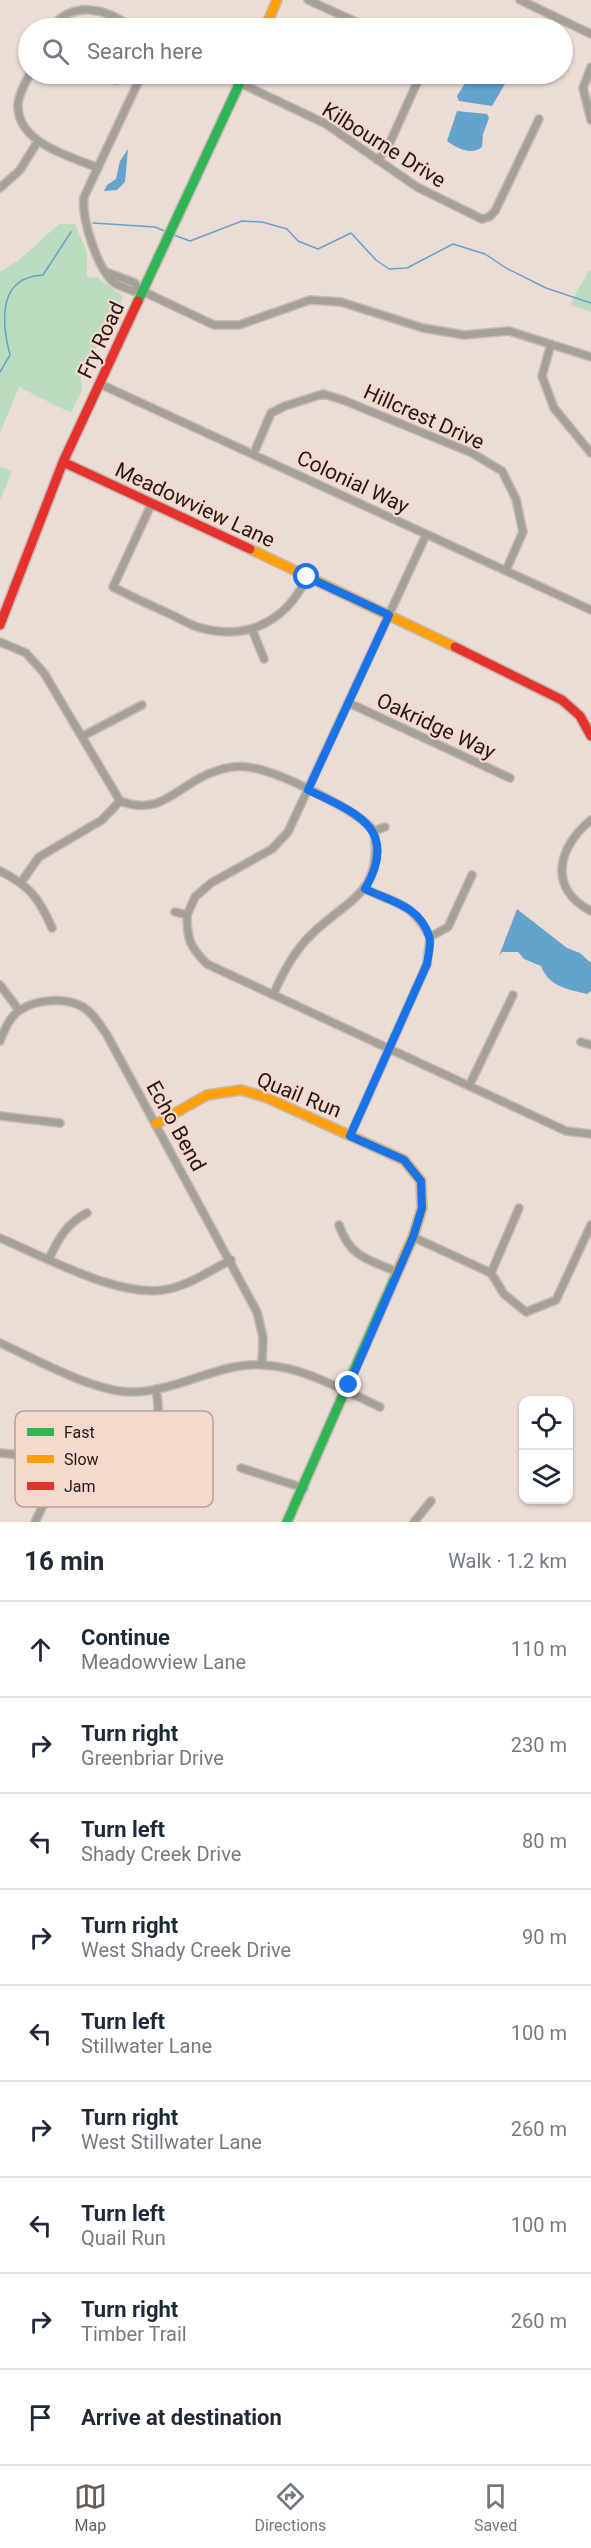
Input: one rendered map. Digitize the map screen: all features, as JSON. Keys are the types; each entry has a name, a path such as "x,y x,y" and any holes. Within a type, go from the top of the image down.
{"street":[{"path":"270,18 278,0"},
{"path":"308,0 347,18"},
{"path":"520,0 558,18"},
{"path":"59,18 67,12 85,8 94,9 112,18"},
{"path":"573,25 591,34"},
{"path":"591,67 583,88 591,120"},
{"path":"25,84 20,96 19,116 23,126 38,141 98,168"},
{"path":"137,84 84,197 83,216 106,272 135,282 141,290 214,325 239,325 310,300 341,302 433,330 464,335 509,331 591,357"},
{"name":"Fry Road","path":"0,625 63,462 141,290 240,84"},
{"name":"Kilbourne Drive","path":"242,84 326,124 426,193 478,218 489,217 495,211 539,119"},
{"path":"377,160 387,149 416,84"},
{"path":"0,188 20,171 38,141"},
{"path":"551,344 542,376 554,408 591,453"},
{"name":"Colonial Way","path":"100,384 255,453 426,535 591,610"},
{"name":"Hillcrest Drive","path":"255,453 271,413 323,394 344,400 472,453 502,471 516,499 523,532 506,570"},
{"name":"Meadowview Lane","path":"63,462 389,615 562,700 580,716 591,736"},
{"path":"151,505 113,587 200,628 223,632 252,629 271,621 298,596 307,577"},
{"path":"426,535 288,832 272,849 211,883 195,897 188,915 187,934 192,949 207,964 566,1131 591,1134"},
{"path":"252,629 264,659"},
{"path":"0,642 26,653 44,673 120,801 136,807 153,805 215,771 233,767 252,767 349,809 367,822 374,831 377,860 373,875 365,889 308,938 290,959 273,995"},
{"name":"Oakridge Way","path":"349,703 510,778"},
{"path":"83,736 142,705"},
{"path":"22,881 39,857 102,820 120,801"},
{"path":"591,820 569,845 561,868 567,892 580,905 591,910"},
{"path":"374,831 386,827"},
{"path":"0,871 22,881 42,905 52,928"},
{"path":"430,937 448,927 471,875"},
{"path":"350,1136 427,964 430,937 420,918 407,906 365,889"},
{"path":"175,912 188,915"},
{"path":"0,985 19,1010 4,1029 0,1041"},
{"path":"469,1086 513,995"},
{"name":"Echo Bend","path":"19,1010 42,1002 61,1000 81,1006 95,1017 231,1260 257,1312 263,1338 262,1364"},
{"path":"581,1042 591,1045"},
{"name":"Quail Run","path":"156,1124 207,1095 241,1090 265,1096 404,1160 421,1181 422,1208 413,1237"},
{"path":"0,1116 60,1123"},
{"path":"491,1273 519,1208"},
{"path":"49,1259 58,1239 74,1220 87,1213"},
{"path":"339,1225 345,1242 359,1257 398,1272"},
{"path":"287,1522 304,1488 413,1237 491,1273 504,1294 526,1311 556,1300 591,1225"},
{"path":"0,1238 117,1288 144,1292 169,1289 231,1260"},
{"path":"0,1342 102,1388 132,1392 156,1389 235,1367 262,1364 297,1370 380,1407"},
{"path":"156,1389 160,1411"},
{"path":"0,1453 15,1454"},
{"path":"241,1468 304,1488"},
{"path":"414,1522 431,1501"},
{"path":"34,1522 42,1507"}],"green space":[{"path":"59,224 75,224 87,252 87,277 98,278 123,296 115,318 89,359 81,378 82,390 71,413 19,387 0,433 0,272 19,260"},
{"path":"589,270 591,271 591,312 570,305"},
{"path":"0,466 12,471 0,500"}],"water":[{"path":"465,84 505,84 492,106 459,101 457,96"},
{"path":"457,111 487,114 489,118 483,134 482,147 478,150 464,150 447,141"},
{"path":"128,149 125,182 117,190 104,191 107,185 116,179 120,161"},
{"path":"517,909 567,948 580,953 591,963 591,991 587,994 559,986 549,979 541,966 524,959 518,952 502,952 499,956"}],"waterway":[{"path":"174,235 190,241 242,221 262,222 287,229 298,241 318,249 351,233 376,260 389,269 407,268 453,244 485,254 506,268 546,288 591,303"},
{"path":"93,223 155,227 167,232"},
{"path":"0,372 10,355 5,314 11,291 18,283 29,277 43,275 71,232"}],"traffic: fast":[{"path":"138,301 239,84"},
{"path":"287,1522 395,1277"}],"traffic: slow":[{"path":"269,18 277,0"},
{"path":"250,549 455,647"},
{"path":"156,1124 207,1095 241,1090 265,1097 404,1160 421,1181 422,1208 413,1237 395,1277"}],"traffic: jam":[{"path":"0,625 63,462 138,301"},
{"path":"63,462 250,549"},
{"path":"455,647 562,700 580,716 591,736"}],"route":[{"path":"307,577 389,615 308,790 349,809 367,822 374,831 377,860 373,875 365,889 407,906 420,918 430,937 427,964 350,1136 404,1160 421,1181 422,1208 413,1237 349,1385"}]}
